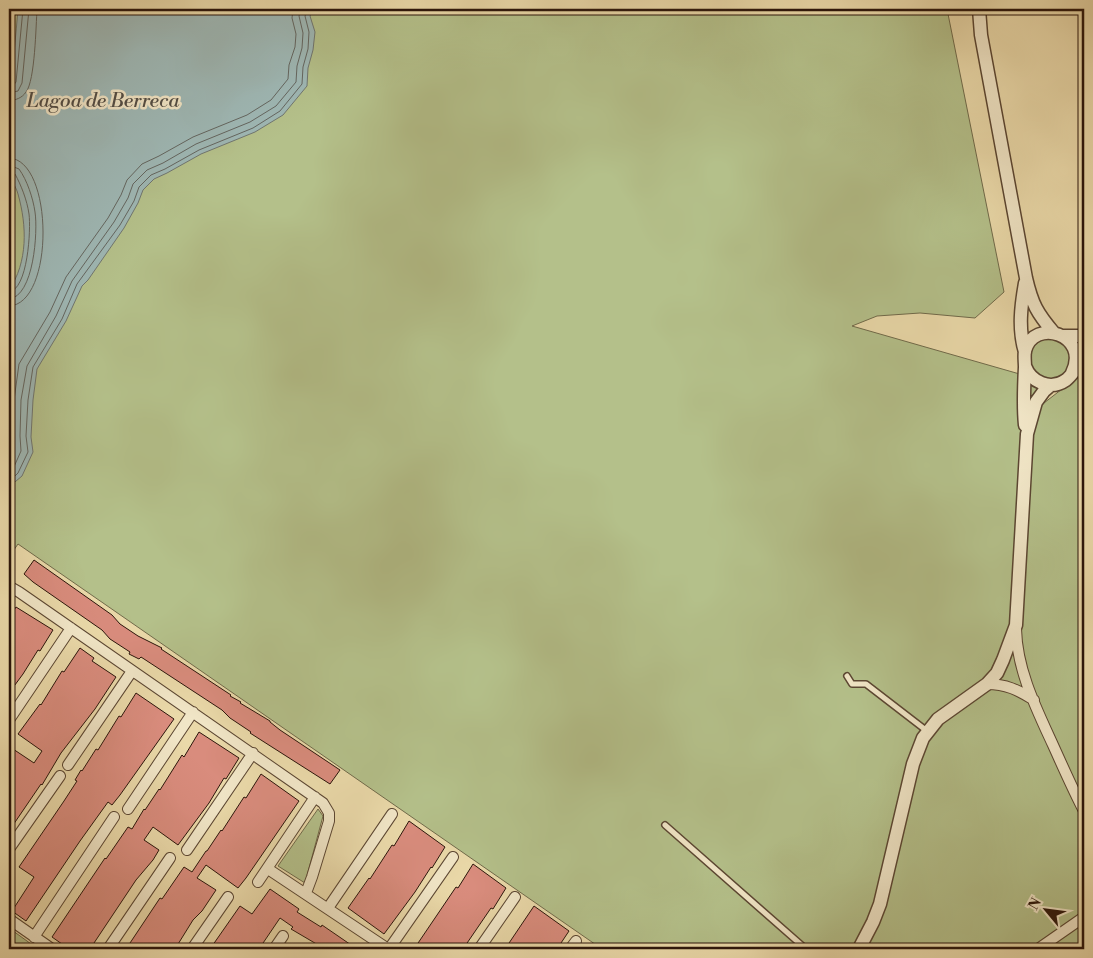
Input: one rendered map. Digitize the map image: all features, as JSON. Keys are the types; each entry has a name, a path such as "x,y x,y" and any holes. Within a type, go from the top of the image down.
{"street":[{"path":"970,9 982,34"},
{"path":"979,9 1030,295 1038,314 1058,334 1068,339 1075,349 1076,361 1072,373"},
{"path":"1026,278 1020,324 1025,352 1023,403 1026,434 1016,645 1034,700 1084,811"},
{"path":"1025,352 1031,341 1042,334 1084,336"},
{"path":"1026,434 1036,402 1044,391 1066,379 1084,360"},
{"path":"1025,366 1033,378 1042,384 1052,385"},
{"path":"9,589 14,589 71,628 253,753 327,807 328,820 306,893"},
{"path":"859,949 874,922 880,904 917,750 927,732 938,719 987,684 996,673 1016,625"},
{"path":"9,720 71,628"},
{"path":"68,765 132,671"},
{"path":"987,684 999,684 1014,688 1034,700"},
{"path":"128,809 193,712"},
{"path":"187,850 253,753"},
{"path":"9,849 60,776"},
{"path":"258,882 315,797"},
{"path":"328,908 392,814"},
{"path":"34,937 114,817"},
{"path":"268,868 389,949 453,857"},
{"path":"108,949 170,858"},
{"path":"192,949 228,897"},
{"path":"479,949 514,897"},
{"path":"1038,949 1084,917"},
{"path":"9,918 52,949"},
{"path":"274,949 283,936"},
{"path":"9,946 14,949"}],"lane":[{"path":"847,676 852,684 866,684 927,732"},
{"path":"665,825 806,949"}],"green space":[{"path":"9,9 947,9 1004,292 975,318 920,313 877,316 852,326 1037,379 1028,363 1033,346 1043,339 1049,338 1061,341 1070,350 1069,372 1048,383 1044,403 1084,372 1084,949 602,949 18,544 9,557"},
{"path":"318,809 323,816 305,883 278,866"},
{"path":"9,928 38,949 9,949"}],"water":[{"name":"Lagoa de Berreca","path":"18,9 314,9 310,16 315,32 308,68 307,86 283,115 255,132 201,154 154,179 143,190 124,228 82,286 66,321 37,369 31,437 33,452 22,476 9,487 9,290 20,268 24,244 21,206 9,173 8,150 9,109"}],"building":[{"path":"34,560 112,615 120,624 162,648 340,770 330,784 250,733 222,710 141,657 139,659 129,654 130,652 110,639 102,630 33,582 24,574"},
{"path":"16,607 53,630 9,693 9,618"},
{"path":"80,648 94,658 92,661 116,677 95,709 61,753 42,785 9,831 9,757 13,749 34,763 42,751 18,734 41,705 62,671 64,672"},
{"path":"136,693 174,719 120,795 112,805 108,802 26,921 12,911 34,877 19,867 77,781 75,780 81,770 96,749 98,750"},
{"path":"199,732 239,758 178,845 153,827 144,840 159,850 153,860 136,880 90,949 69,949 52,937 105,858 128,827 132,829 182,755 184,757"},
{"path":"261,774 299,801 246,878 238,888 206,865 197,878 216,890 202,911 193,920 175,949 126,949 160,898 162,899 184,867 192,872 244,797 246,798"},
{"path":"409,821 445,847 384,934 348,908 392,845 394,846"},
{"path":"473,864 506,888 493,909 491,908 463,949 414,949 456,887 458,888"},
{"path":"270,889 299,909 297,912 321,927 322,925 357,949 325,949 291,929 293,927 280,918 259,949 210,949 240,906 252,914"},
{"path":"534,906 569,931 557,949 505,949"}]}
